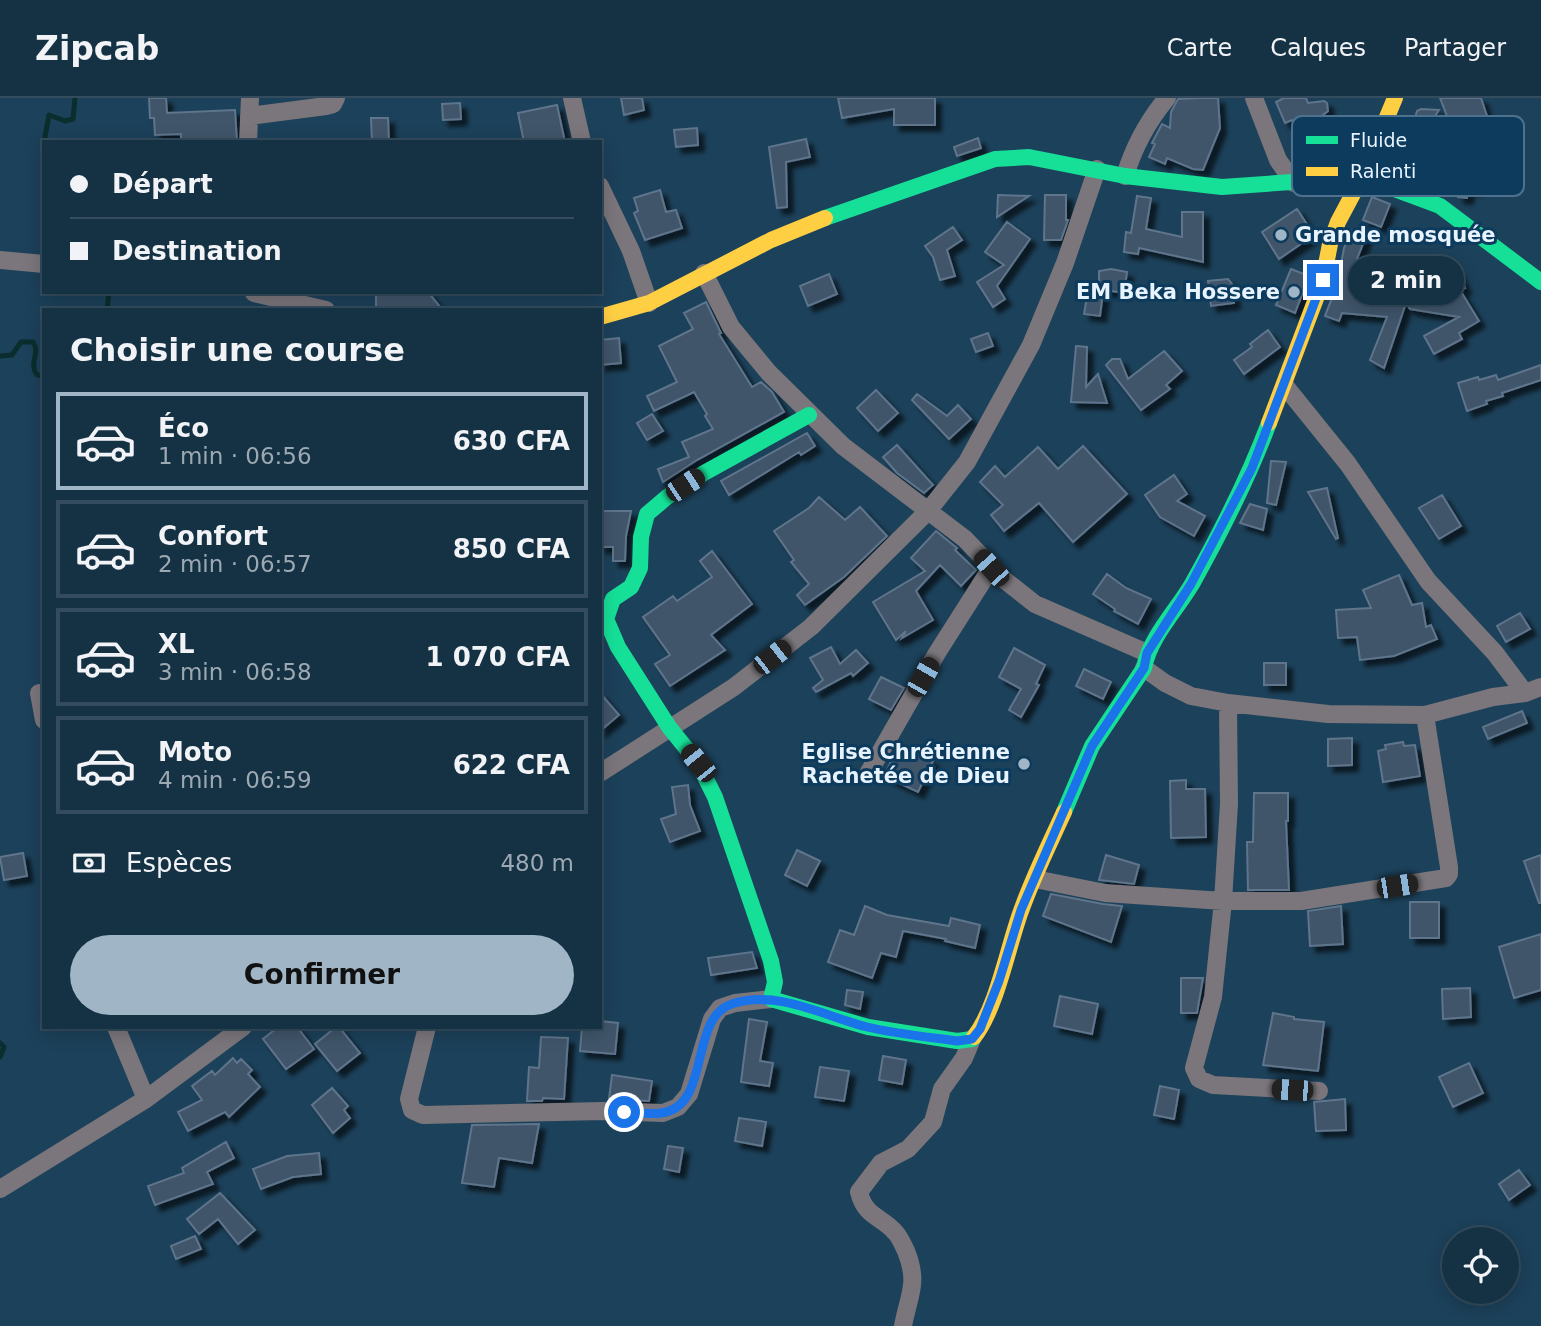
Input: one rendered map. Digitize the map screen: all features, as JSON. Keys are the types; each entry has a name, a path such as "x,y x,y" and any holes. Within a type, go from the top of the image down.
{"street":[{"path":"248,140 250,107 326,106 333,104 336,98"},
{"path":"572,98 582,140"},
{"path":"1125,176 1133,149 1153,115 1167,98"},
{"path":"1254,98 1278,160 1292,180"},
{"path":"1387,116 1395,98"},
{"path":"602,316 649,303 771,240 841,211 995,159 1029,157 1125,176 1222,187 1292,183"},
{"path":"602,772 734,687 811,627 928,511 967,462 1031,345 1065,263 1097,169"},
{"path":"602,190 631,251 649,303"},
{"path":"903,1326 915,1281 913,1268 896,1232 872,1215 862,1204 859,1192 881,1163 908,1149 933,1122 942,1089 980,1029 1021,910 1092,746 1191,584 1241,492 1323,280 1334,233 1352,196"},
{"path":"1413,196 1440,206 1541,282"},
{"path":"0,260 42,264"},
{"path":"705,273 732,327 769,373 843,446 965,539 991,568 1035,604 1145,661 1165,683 1191,696 1228,703 1328,714 1425,715 1493,697 1533,690"},
{"path":"258,294 318,308"},
{"path":"1284,386 1348,464 1428,581 1533,690"},
{"path":"771,999 775,982 771,961 715,797 698,763 669,727 618,647 606,619 613,600 631,587 640,568 641,537 647,514 667,497 704,473 809,415"},
{"path":"869,772 937,653 991,568"},
{"path":"39,693 42,709"},
{"path":"1228,703 1229,804 1223,901 1213,997 1194,1068 1199,1079 1213,1085 1318,1091"},
{"path":"1035,878 1105,893 1223,901 1301,901 1446,878 1449,867 1425,715"},
{"path":"426,1029 409,1099 412,1110 423,1115 604,1111 663,1113 678,1107 689,1094 712,1019 720,1008 735,1003 771,999 868,1027 957,1041 972,1039"},
{"path":"117,1029 146,1099"},
{"path":"0,1189 146,1099 240,1029"}],"building":[{"path":"149,98 166,98 167,113 235,110 237,140 181,140 181,134 155,135 154,118 150,118"},
{"path":"621,98 642,98 644,110 624,115"},
{"path":"838,98 935,98 935,125 894,125 894,109 842,118"},
{"path":"1218,98 1220,128 1203,170 1193,169 1167,158 1165,164 1149,157 1155,144 1152,143 1162,124 1170,128 1171,112 1178,99"},
{"path":"1284,98 1306,98 1308,103 1324,101 1328,111 1323,116 1292,116 1292,120 1285,123 1276,102"},
{"path":"1440,98 1481,98 1487,116 1447,116"},
{"path":"460,103 461,119 443,120 442,104"},
{"path":"557,105 565,140 524,140 518,113"},
{"path":"1439,110 1435,116 1416,116 1417,111"},
{"path":"371,118 388,118 389,140 372,140"},
{"path":"697,128 698,145 676,147 674,130"},
{"path":"978,138 981,148 957,156 954,147"},
{"path":"806,139 810,157 786,162 787,207 777,208 769,147"},
{"path":"660,190 666,212 676,210 682,228 645,240 634,213 638,211 634,198"},
{"path":"998,195 1029,196 997,217"},
{"path":"1045,195 1066,195 1068,220 1061,240 1044,240"},
{"path":"1137,196 1151,198 1146,229 1182,237 1182,212 1203,212 1203,262 1139,248 1138,254 1124,252 1126,232 1131,233"},
{"path":"1372,197 1390,204 1381,227 1363,220"},
{"path":"1297,209 1314,235 1279,259 1262,232"},
{"path":"1007,222 1030,239 997,286 1005,299 993,307 977,282 1004,265 985,252"},
{"path":"953,227 962,240 947,250 955,276 940,280 933,257 925,246"},
{"path":"1351,230 1366,236 1357,259 1392,264 1399,262 1405,265 1399,289 1451,297 1442,276 1457,270 1465,288 1460,290 1479,321 1459,333 1462,339 1434,354 1424,336 1459,317 1410,309 1406,303 1384,368 1370,360 1387,317 1342,313 1339,321 1325,316 1337,285 1344,248"},
{"path":"1111,269 1127,272 1124,293 1099,289 1099,271"},
{"path":"1291,269 1309,276 1295,313 1276,305"},
{"path":"829,274 837,294 808,306 800,286"},
{"path":"1228,279 1232,284 1234,303 1211,306 1208,281"},
{"path":"1088,291 1103,293 1100,316 1084,314"},
{"path":"376,294 430,294 441,308 376,308"},
{"path":"706,302 721,333 719,334 752,387 761,382 772,392 784,412 663,482 658,469 689,457 682,442 713,429 694,392 654,411 647,396 677,382 659,346 693,329 684,313"},
{"path":"1268,330 1280,347 1244,374 1234,360 1252,347 1250,344"},
{"path":"988,333 993,346 976,352 971,339"},
{"path":"619,338 621,363 602,365 602,340"},
{"path":"1076,346 1087,347 1086,387 1098,374 1107,403 1071,402"},
{"path":"1164,351 1182,371 1166,385 1170,389 1141,410 1106,365 1112,359 1120,359 1128,379"},
{"path":"1541,365 1541,380 1502,393 1503,396 1467,411 1458,383 1496,375 1498,380"},
{"path":"876,390 898,413 878,431 857,408"},
{"path":"917,394 947,416 958,405 971,419 949,439 912,400"},
{"path":"652,414 663,431 647,440 637,423"},
{"path":"807,433 815,446 801,455 799,452 729,495 721,481"},
{"path":"897,445 933,485 924,493 897,473 883,457"},
{"path":"1083,446 1127,494 1073,542 1039,503 1004,531 991,515 1003,505 980,482 995,466 1005,477 1038,447 1058,469"},
{"path":"1271,461 1286,462 1276,505 1267,503"},
{"path":"1174,475 1187,494 1177,501 1205,516 1194,536 1160,517 1145,495"},
{"path":"1327,488 1338,538 1336,539 1308,492"},
{"path":"1442,495 1461,526 1439,539 1419,508"},
{"path":"819,497 845,520 860,507 887,536 844,577 805,605 797,595 809,584 791,562 794,560 774,531 809,508"},
{"path":"1250,504 1267,509 1263,530 1240,523"},
{"path":"602,511 631,511 625,561 613,561 613,547 602,547"},
{"path":"936,531 957,548 955,550 976,570 961,586 940,565 916,591 933,620 902,638 906,631 896,640 873,602 925,571 911,558"},
{"path":"712,551 752,604 711,635 725,650 670,686 655,664 670,655 643,617 673,596 677,601 712,577 700,561"},
{"path":"1107,574 1126,588 1151,599 1138,624 1114,611 1115,609 1093,594"},
{"path":"1399,575 1412,605 1422,603 1426,627 1431,625 1437,639 1394,656 1360,660 1357,637 1338,638 1336,610 1371,608 1363,590"},
{"path":"1520,613 1530,629 1506,642 1497,626"},
{"path":"831,647 840,664 856,650 868,663 853,676 851,673 816,692 813,688 823,680 810,658"},
{"path":"1014,648 1045,665 1036,684 1039,685 1021,717 1009,710 1021,689 999,677"},
{"path":"1264,663 1286,663 1286,685 1264,685"},
{"path":"1084,669 1111,682 1103,699 1076,686"},
{"path":"881,677 904,688 891,710 869,699"},
{"path":"602,695 619,715 602,729"},
{"path":"1522,711 1527,723 1488,739 1483,727"},
{"path":"1352,738 1352,765 1328,766 1328,739"},
{"path":"1403,742 1404,746 1415,745 1420,776 1383,782 1378,751 1386,749 1385,745"},
{"path":"899,745 933,761 918,792 884,776"},
{"path":"1186,780 1186,789 1205,789 1206,837 1171,838 1170,781"},
{"path":"688,785 690,805 700,831 670,842 661,819 676,814 672,787"},
{"path":"1254,793 1288,793 1286,821 1289,890 1248,890 1247,842 1253,842"},
{"path":"797,850 820,861 807,886 785,875"},
{"path":"23,853 27,876 4,880 0,857"},
{"path":"1106,855 1139,865 1134,884 1099,880"},
{"path":"1541,855 1541,903 1539,903 1524,861"},
{"path":"1051,894 1122,906 1111,942 1043,916"},
{"path":"1410,902 1439,902 1439,938 1410,938"},
{"path":"865,906 887,915 949,926 951,918 980,925 975,948 903,931 896,957 881,953 872,978 828,962 840,930 854,935"},
{"path":"1341,906 1343,944 1310,946 1308,911"},
{"path":"1541,934 1541,990 1514,998 1499,947"},
{"path":"752,952 757,968 711,975 708,958"},
{"path":"1181,978 1203,978 1197,1013 1181,1013"},
{"path":"1470,988 1471,1017 1443,1019 1442,989"},
{"path":"847,990 863,992 860,1009 845,1005"},
{"path":"1060,996 1098,1004 1092,1034 1054,1026"},
{"path":"1273,1013 1294,1019 1324,1022 1318,1071 1263,1065"},
{"path":"749,1019 767,1022 760,1061 773,1063 769,1086 741,1082"},
{"path":"602,1021 618,1023 615,1054 580,1051 582,1029 602,1029"},
{"path":"276,1029 299,1029 314,1049 286,1069 263,1039"},
{"path":"334,1029 341,1029 360,1053 337,1071 315,1044"},
{"path":"541,1037 568,1038 564,1099 543,1098 542,1101 527,1101 529,1067 539,1068"},
{"path":"883,1056 906,1060 902,1084 879,1080"},
{"path":"233,1058 237,1063 241,1059 252,1070 248,1074 260,1087 229,1117 225,1112 188,1131 178,1112 202,1100 192,1086 212,1071 215,1075"},
{"path":"1469,1063 1483,1093 1453,1107 1439,1077"},
{"path":"820,1067 849,1071 844,1101 815,1097"},
{"path":"612,1075 652,1081 649,1101 609,1099"},
{"path":"1160,1086 1179,1090 1174,1119 1154,1115"},
{"path":"332,1088 348,1106 344,1110 350,1118 333,1133 312,1105"},
{"path":"1345,1099 1346,1130 1316,1131 1314,1102"},
{"path":"739,1118 766,1122 762,1146 735,1141"},
{"path":"539,1124 532,1163 499,1158 494,1187 462,1183 472,1125"},
{"path":"226,1142 234,1158 207,1172 213,1184 155,1205 148,1186 184,1173 182,1168"},
{"path":"668,1146 683,1148 679,1172 664,1169"},
{"path":"319,1153 321,1174 293,1177 261,1189 253,1169 287,1156"},
{"path":"1519,1170 1530,1185 1509,1200 1499,1184"},
{"path":"220,1193 255,1230 238,1244 218,1219 199,1234 187,1219"},
{"path":"195,1236 201,1249 176,1259 171,1246"}],"waterway":[{"path":"44,140 49,115 65,121 73,119 75,98"},
{"path":"107,308 109,294"},
{"path":"0,356 12,355 21,342 33,342 36,350 35,371 37,375 42,376"},
{"path":"0,1043 4,1047 0,1057"}],"traffic: fast":[{"path":"825,218 995,159 1029,157 1125,176 1222,187 1292,182"},
{"path":"1413,196 1440,206 1541,282"},
{"path":"809,415 704,473 667,497 647,514 641,537 640,568 631,587 613,599 606,619 618,647 669,727 698,763 715,797 771,961 775,982 771,999 868,1027 957,1041 974,1037"},
{"path":"1064,812 1092,746 1144,668 1158,635 1192,584 1213,545 1243,485 1269,423"}],"traffic: slow":[{"path":"1387,116 1395,98"},
{"path":"1269,423 1323,280 1330,244 1338,222 1352,196"},
{"path":"602,316 649,303 771,240 825,218"},
{"path":"974,1037 989,1010 1026,898 1064,812"}],"place":[{"name":"Grande mosquée","path":"1281,235"},
{"name":"EM Beka Hossere","path":"1294,292"},
{"name":"Eglise Chrétienne Rachetée de Dieu","path":"1024,764"}],"route":[{"path":"624,1112 663,1113 678,1107 689,1094 712,1019 720,1008 735,1003 771,999 868,1027 957,1041 972,1039 980,1029 999,981 1021,910 1092,746 1144,668 1147,653 1191,584 1241,492 1323,280"}]}
